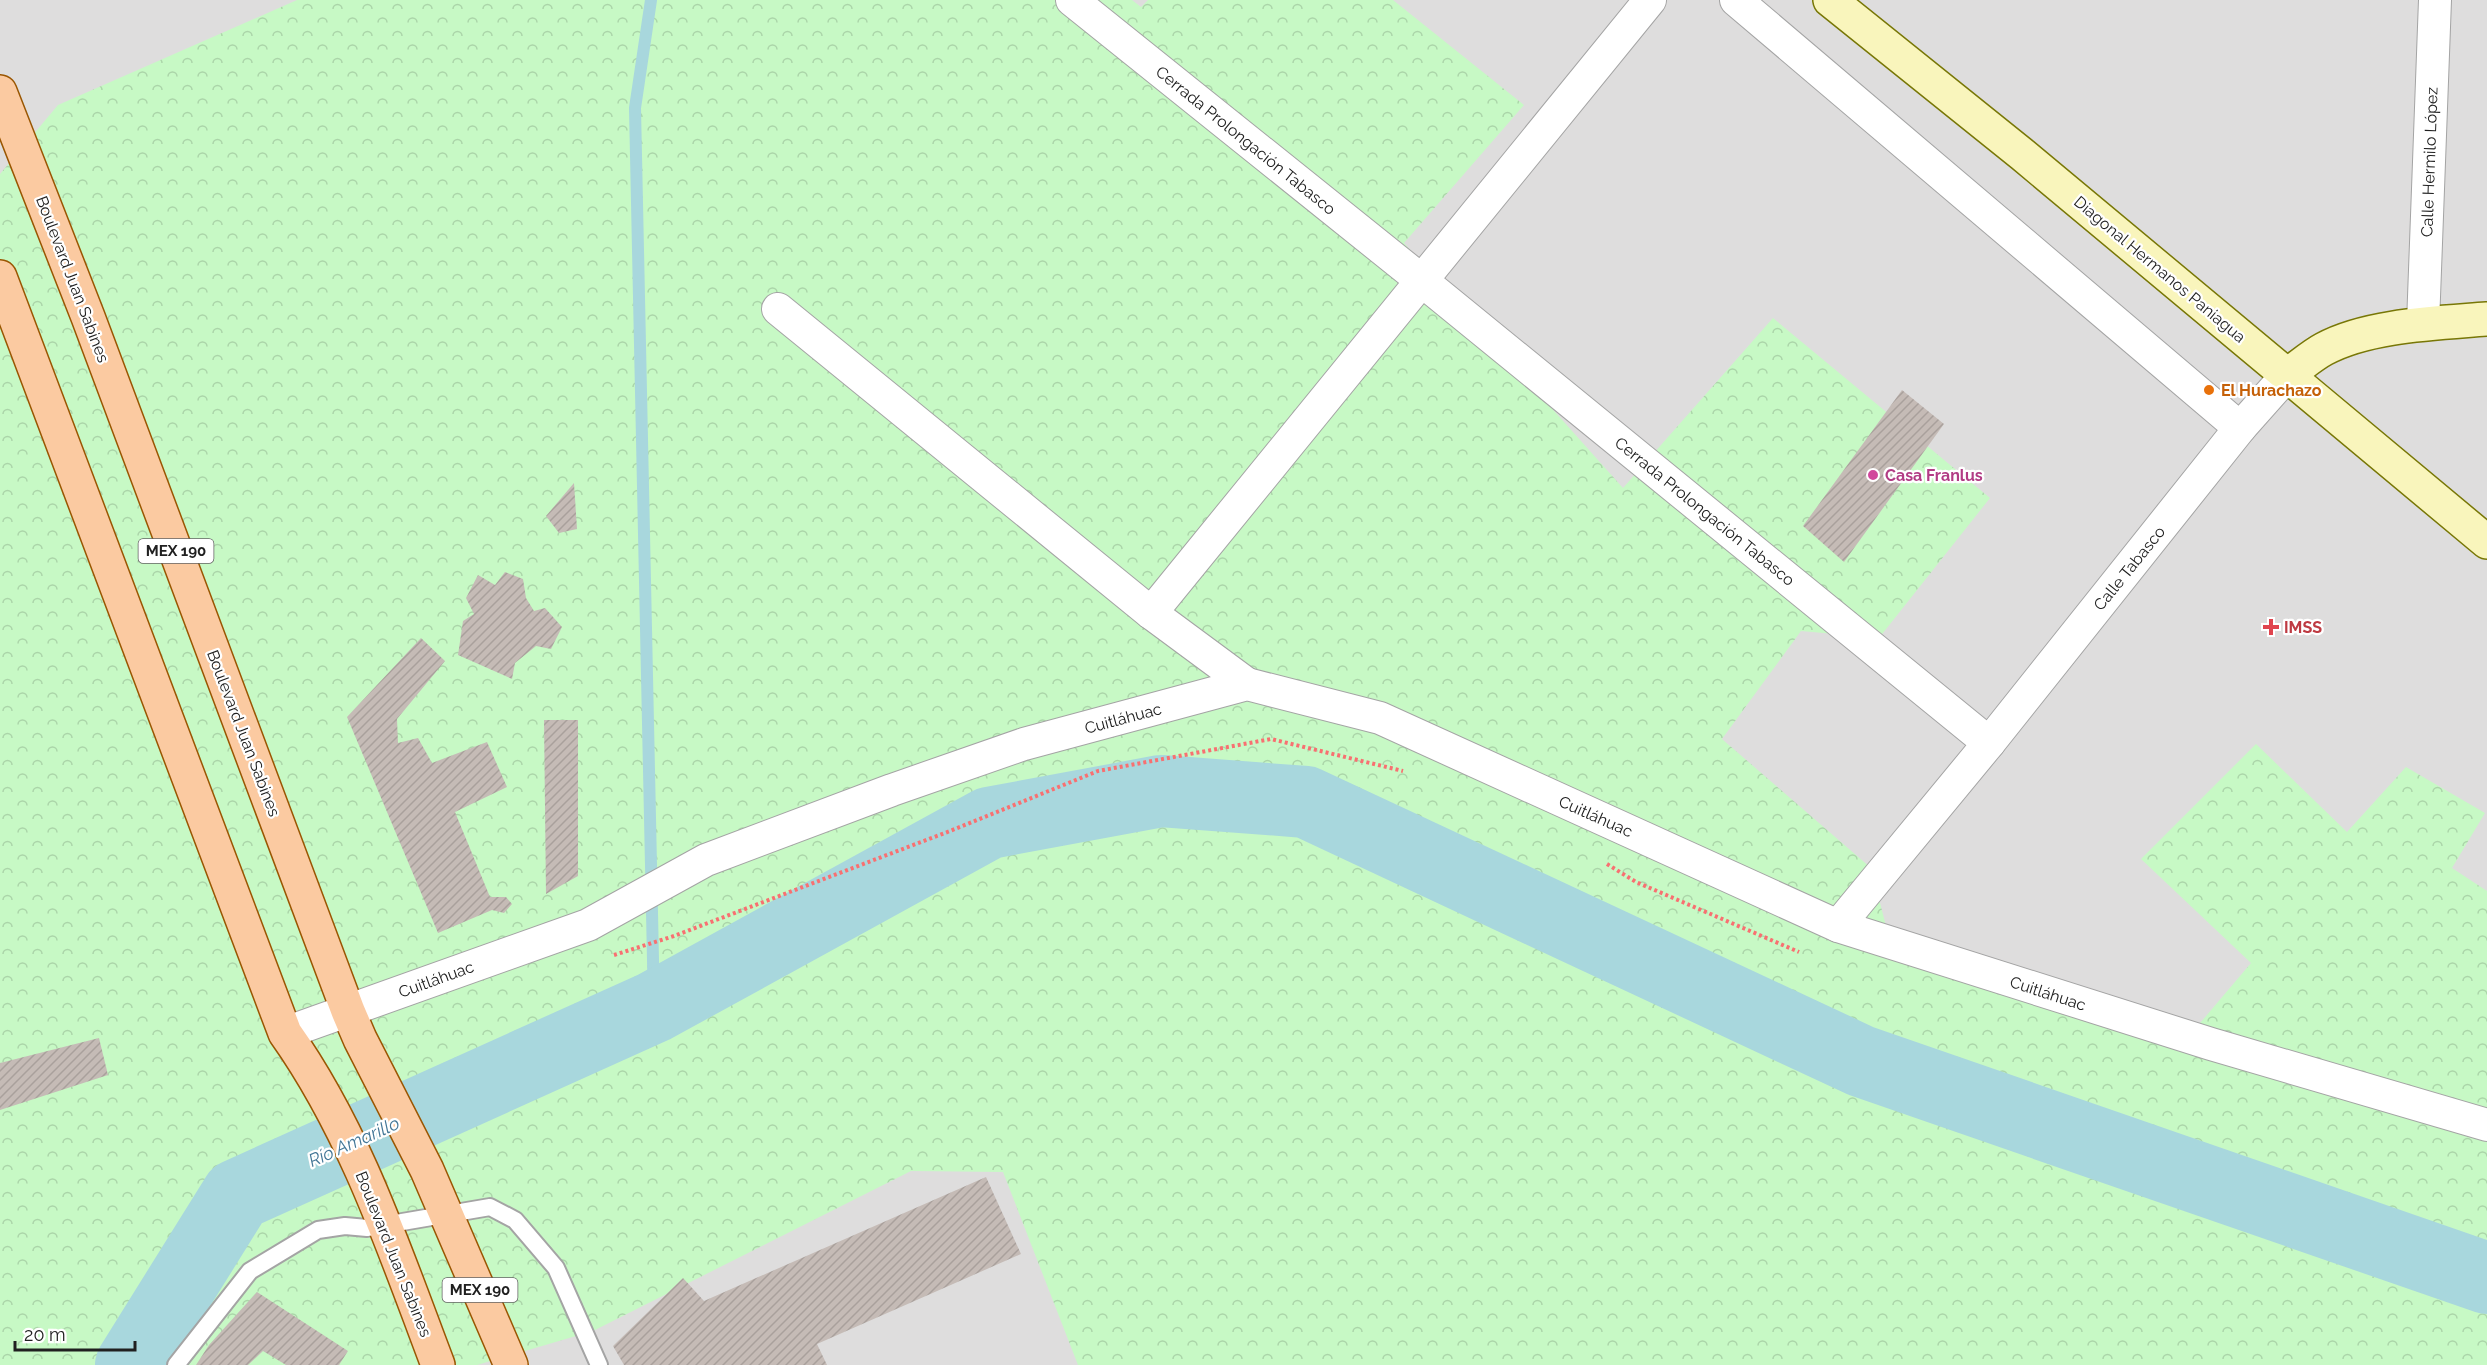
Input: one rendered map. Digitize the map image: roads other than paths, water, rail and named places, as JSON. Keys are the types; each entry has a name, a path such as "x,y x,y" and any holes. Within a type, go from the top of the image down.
{"main road":[{"name":"Diagonal Hermanos Paniagua","path":"1830,0 2023,155 2487,542"},
{"name":"Boulevard Juan Sabines","path":"0,92 88,317 348,1011 427,1170 511,1365"},
{"name":"Boulevard Juan Sabines","path":"0,277 285,1033 312,1071 370,1188 438,1365"},
{"name":"Calle Tabasco","path":"2287,375 2323,349 2349,338 2423,324 2487,319"}],"street":[{"name":"Cerrada Prolongación Tabasco","path":"1072,0 1421,280 1989,743"},
{"path":"1151,613 1650,0"},
{"path":"1736,0 2240,428"},
{"name":"Calle Hermilo López","path":"2423,324 2435,0"},
{"path":"778,309 1151,613 1247,684"},
{"name":"Calle Tabasco","path":"1838,926 1989,743 2240,428 2287,375"},
{"name":"Cuitláhuac","path":"285,1033 588,925 706,860 892,790 1024,744 1247,684 1380,718 1838,926 2211,1044 2487,1125"}],"lane":[{"path":"176,1365 250,1271 318,1230 345,1226 367,1228 385,1226 490,1207 515,1220 556,1268 599,1365"}],"waterway":[{"path":"651,0 635,108 654,1007"},
{"name":"Río Amarillo","path":"131,1365 237,1195 654,1007 989,823 1161,791 1306,802 1861,1061 2487,1278"}],"place":[{"name":"El Hurachazo","path":"2209,390"},
{"name":"Casa Franlus","path":"1873,475"},
{"name":"IMSS","path":"2271,627"}]}
